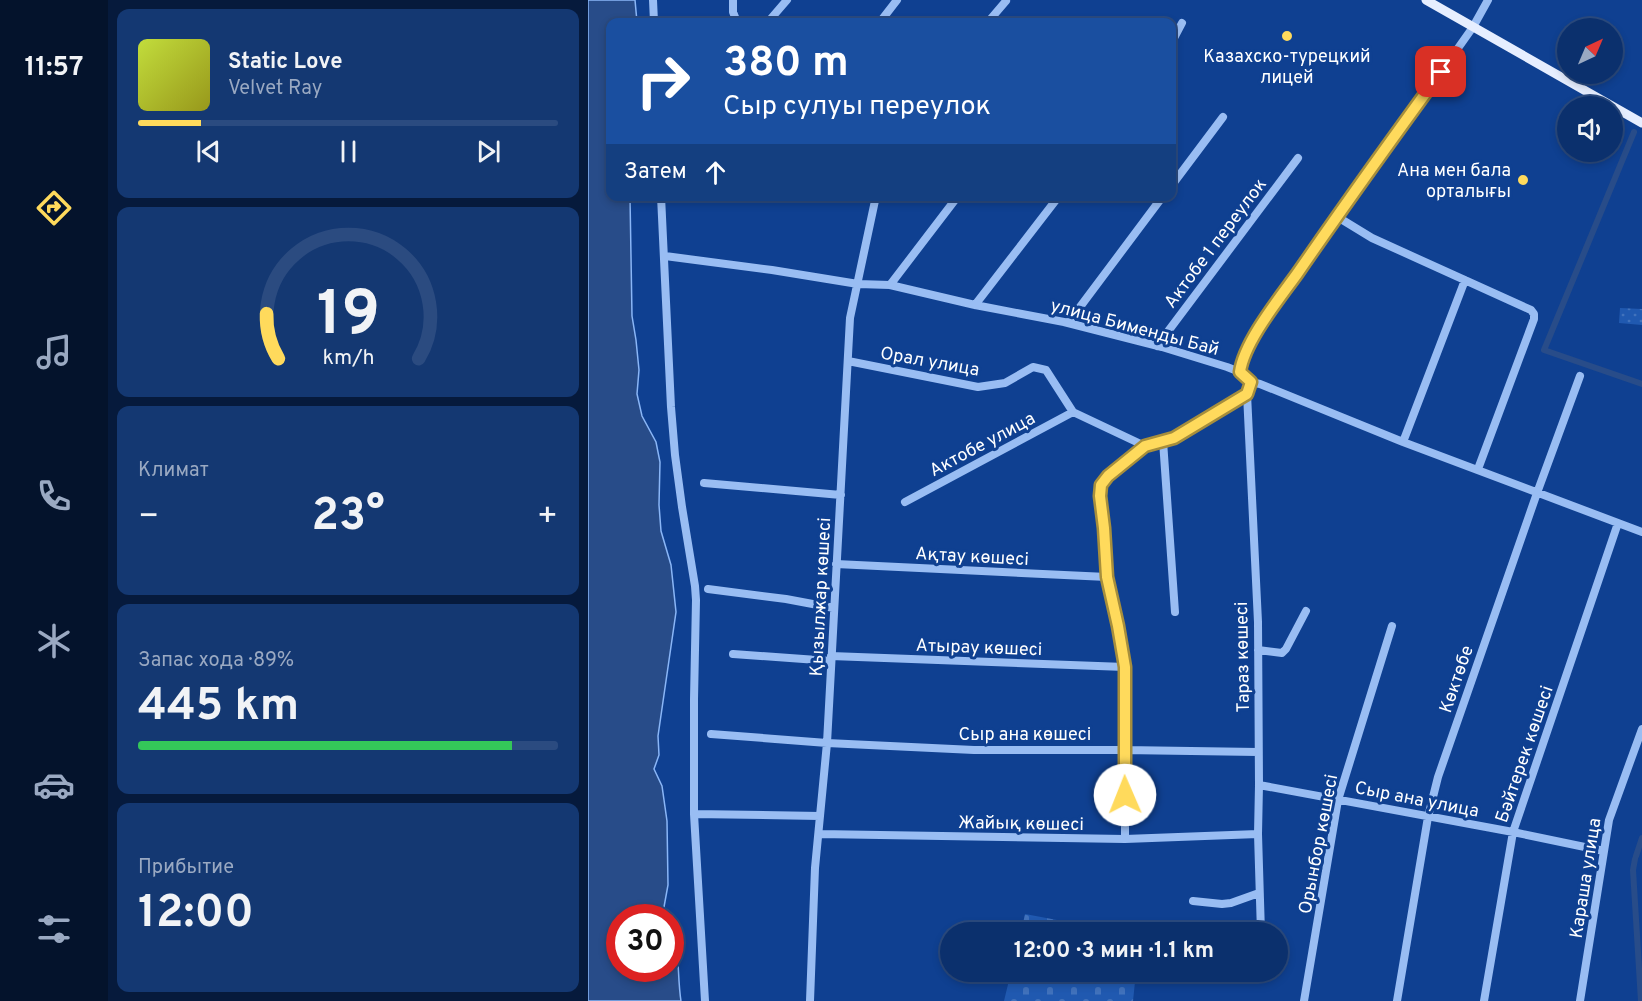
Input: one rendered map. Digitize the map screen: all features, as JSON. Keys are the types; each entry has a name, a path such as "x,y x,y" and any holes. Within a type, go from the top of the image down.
{"main road":[{"path":"1426,0 1642,123"}],"street":[{"path":"653,0 654,18"},
{"path":"733,0 735,18"},
{"path":"771,18 787,0"},
{"path":"883,18 897,0"},
{"path":"1240,372 1241,361 1257,331 1336,216 1473,27 1488,0"},
{"path":"991,18 1006,1"},
{"path":"1176,34 1182,23"},
{"path":"1176,180 1223,117"},
{"name":"Актобе 1 переулок","path":"1157,346 1298,158"},
{"path":"661,201 675,455 695,593 694,814 705,1001"},
{"name":"Қызылжар көшесі","path":"810,1001 815,867 827,743 850,318 875,201"},
{"path":"890,285 954,201"},
{"path":"975,305 1055,201"},
{"path":"1068,323 1159,201"},
{"path":"1336,216 1372,238 1531,310 1534,314 1478,469"},
{"name":"улица Бименды Бай","path":"665,256 858,284 890,285 975,305 1068,323 1157,346 1227,367 1240,372 1251,382 1642,532"},
{"path":"1403,442 1465,280"},
{"name":"Орал улица","path":"848,361 978,387 1005,383 1033,367 1046,370 1073,412"},
{"name":"Көктөбе","path":"1397,1001 1428,817 1438,777 1537,492 1580,376"},
{"name":"Тараз көшесі","path":"1251,382 1247,394 1258,622 1260,922"},
{"path":"1125,840 1125,667 1107,577 1101,485 1108,476 1145,446 1174,438 1247,394"},
{"path":"1073,412 1145,446"},
{"name":"Актобе улица","path":"905,502 1073,412"},
{"path":"1163,441 1175,612"},
{"path":"704,483 841,495"},
{"name":"Бәйтерек көшесі","path":"1484,1001 1513,832 1618,524"},
{"name":"Ақтау көшесі","path":"836,564 1107,577"},
{"path":"708,589 834,608"},
{"path":"1258,650 1282,653 1286,650 1306,611"},
{"name":"Орынбор көшесі","path":"1305,1001 1338,800 1392,626"},
{"name":"Атырау көшесі","path":"733,654 1125,667"},
{"name":"Караша улица","path":"1580,1001 1609,820 1642,729"},
{"name":"Сыр ана көшесі","path":"711,735 974,750 1258,753"},
{"name":"Сыр ана улица","path":"1259,785 1604,851"},
{"path":"694,814 820,816"},
{"name":"Жайық көшесі","path":"819,834 1125,840 1258,834"},
{"path":"1193,901 1231,903 1259,893"}],"green space":[{"path":"1620,308 1642,309 1642,325 1619,323"},
{"path":"1025,914 1068,922 1023,922"},
{"path":"1009,982 1135,982 1133,1001 1004,1001"}],"shaded area":[{"path":"588,0 635,0 637,18 606,18 606,201 630,201 632,316 639,370 637,394 642,416 656,442 660,462 661,531 671,565 676,612 658,736 659,755 654,769 662,786 667,821 668,885 665,904 606,904 606,982 679,982 681,1001 588,1001"}],"waterway":[{"path":"1634,132 1544,350 1642,384"},
{"path":"1636,856 1642,838"},
{"path":"1635,859 1633,870 1641,1001"}],"place":[{"name":"Казахско-турецкий лицей","path":"1287,36"},
{"name":"Ана мен бала орталығы","path":"1523,180"}],"route":[{"path":"1125,795 1125,667 1107,577 1101,485 1108,476 1145,446 1174,438 1247,394 1251,382 1240,372 1241,361 1257,331 1336,216 1441,72"}]}
